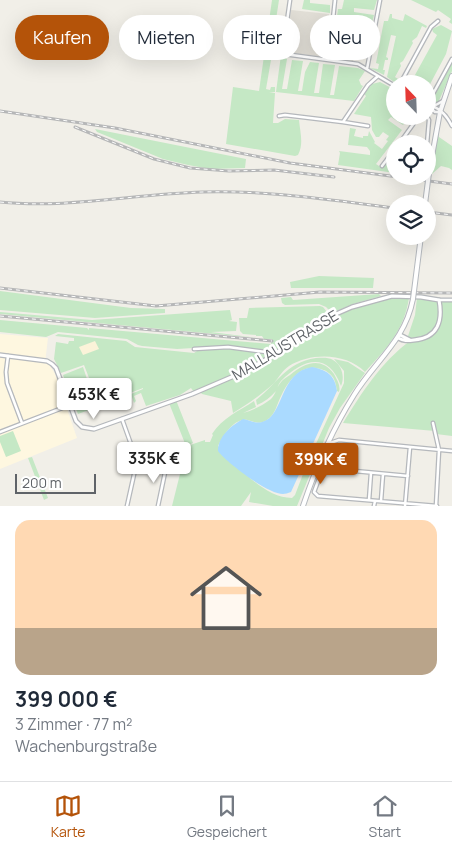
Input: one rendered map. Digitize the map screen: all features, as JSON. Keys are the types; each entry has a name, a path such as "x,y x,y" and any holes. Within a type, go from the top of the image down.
{"main road":[{"path":"426,195 440,112 452,76"},
{"path":"303,506 330,437 355,393 399,336 409,316 420,245"}],"street":[{"path":"290,0 284,54 358,64 386,81"},
{"path":"333,15 335,0"},
{"path":"377,15 380,0"},
{"path":"405,75 431,27 438,21"},
{"path":"436,90 452,59"},
{"path":"367,69 369,60"},
{"path":"343,122 368,85 378,76"},
{"path":"436,105 443,100"},
{"path":"436,108 446,115 452,126"},
{"path":"279,116 285,115 368,126"},
{"path":"382,166 386,161"},
{"name":"MALLAUSTRASSE","path":"0,355 46,361 52,364 56,368 78,423 86,428 96,428 223,381 272,356 320,321 352,307 392,296 406,295 439,300"},
{"path":"399,336 403,341 428,337 436,330 440,316 439,300 452,300"},
{"path":"194,349 228,347 266,352 272,356"},
{"path":"8,356 7,383 22,424"},
{"path":"0,432 70,405"},
{"path":"122,419 136,456 136,466 127,506"},
{"path":"408,476 323,468 314,488 316,495 405,505 436,506 439,450 433,423"},
{"path":"330,437 339,440 452,450"},
{"path":"330,437 334,441"},
{"path":"327,444 339,440"},
{"path":"405,505 410,447"},
{"path":"136,466 157,460 167,463 158,506"},
{"path":"369,500 371,473"},
{"path":"381,501 383,474"},
{"path":"374,506 375,501"}],"shaded area":[{"path":"291,10 329,14 310,15 310,55 300,54 300,15 290,15"},
{"path":"0,334 48,338 45,363 49,364 55,374 77,438 0,469"}],"green space":[{"path":"272,0 279,0 277,15 270,15"},
{"path":"304,0 310,0 310,3 330,5 330,13 302,9"},
{"path":"344,0 377,0 374,10 354,8 354,12 374,15 337,15 338,9 342,9"},
{"path":"411,0 452,0 452,24 449,22 451,19 438,10 436,12"},
{"path":"390,14 392,14 392,18 403,21 405,14 427,26 426,28 422,26 417,37 412,41 413,43 400,63 401,66 396,75 387,75 396,36 391,35 386,57 388,60 385,60 383,70 385,70 384,75 370,68 378,69 379,64 376,63 377,60 380,60 380,42 384,21 388,21"},
{"path":"441,25 452,31 446,54 435,75 415,75 437,35 432,29"},
{"path":"263,60 271,60 266,89 270,90 271,87 275,87 275,92 269,92 275,93 273,123 278,123 285,119 299,120 301,147 298,155 226,144 233,87 259,91"},
{"path":"280,60 287,60 282,89 287,89 292,60 303,61 298,91 302,91 305,72 310,62 319,63 314,93 319,93 323,64 335,65 330,95 334,95 339,66 358,68 365,71 359,80 363,86 354,101 276,92"},
{"path":"452,61 452,71 438,103 436,102 436,92"},
{"path":"380,82 386,85 386,125 395,125 402,130 398,135 388,135 383,132 379,137 376,137 372,130 371,117 354,114 366,96 364,94 372,84"},
{"path":"350,128 356,129 354,136 363,138 363,136 368,136 369,131 374,143 382,149 386,144 386,151 376,164 382,168 386,163 386,172 338,165 339,151 370,155 367,147 348,145"},
{"path":"95,129 246,159 245,168 210,169 163,159 97,132"},
{"path":"438,132 439,137 452,146 452,170 441,166 436,170"},
{"path":"319,276 374,278 373,288 291,288 290,282"},
{"path":"0,291 131,308 165,309 165,313 95,318 0,310"},
{"path":"379,294 381,296 353,304 332,313 326,307 319,304 285,305 282,303 281,298 291,297 293,300"},
{"path":"409,298 403,320 393,338 365,372 349,361 339,358 318,357 298,361 289,366 274,383 249,403 233,413 231,401 200,392 241,375 274,358 288,349 306,332 328,319 373,302"},
{"path":"417,298 452,300 452,436 436,434 435,431 343,423 364,390 381,369 410,341 408,336 415,315"},
{"path":"320,306 327,312 326,316 273,354 265,351 226,346 177,349 142,346 127,339 58,332 46,337 0,332 0,320 87,328 89,330 89,328 271,344 272,339 243,334 240,331 239,318 247,318 249,308"},
{"path":"230,310 232,320 229,321 237,322 236,331 211,332 259,338 0,314 0,312 92,320"},
{"path":"58,334 126,341 135,347 194,353 208,348 227,348 263,353 267,354 268,357 238,374 194,392 191,388 180,395 146,406 141,393 134,396 136,401 134,403 131,394 143,388 104,402 103,399 98,401 84,365 61,373 54,359 56,342 68,344 69,341 74,341 74,338 55,336"},
{"path":"316,358 331,359 339,365 343,375 341,386 336,375 329,367 322,363 314,362 289,373 280,382 272,395 257,405 256,400 289,369 297,364"},
{"path":"334,359 348,362 365,373 340,408 329,428 297,506 273,506 249,502 251,492 241,506 172,506 180,474 188,466 186,462 189,452 187,446 205,440 205,442 210,442 216,428 226,419 254,401 256,407 243,413 264,404 273,397 279,384 284,379 301,367 318,363 329,368 334,374 339,385 339,392 330,374 322,369 305,369 295,375 288,384 270,418 260,423 248,420 238,421 230,428 218,446 251,479 281,497 292,498 344,383 344,371"},
{"path":"83,367 88,382 68,389 63,375"},
{"path":"78,388 79,397 92,392 97,407 78,414 70,390"},
{"path":"176,400 193,443 186,446 169,403"},
{"path":"13,431 21,451 6,457 0,442 0,436"},
{"path":"32,457 48,498 44,500 28,458"}],"sand":[{"path":"95,341 99,349 83,355 79,347"}],"water":[{"path":"312,367 329,374 336,385 337,391 291,492 276,493 258,484 230,463 218,451 220,441 234,424 243,419 262,422 269,418 293,377 301,371"}],"railway":[{"path":"0,111 115,128 290,163 452,184"},
{"path":"75,127 154,159 190,168 229,171 274,170 334,177"},
{"path":"0,202 50,204 177,193 226,192 298,196 386,207"},
{"path":"436,213 452,215"},
{"path":"0,288 156,306 320,292 452,293"},
{"path":"0,316 272,341"}]}
